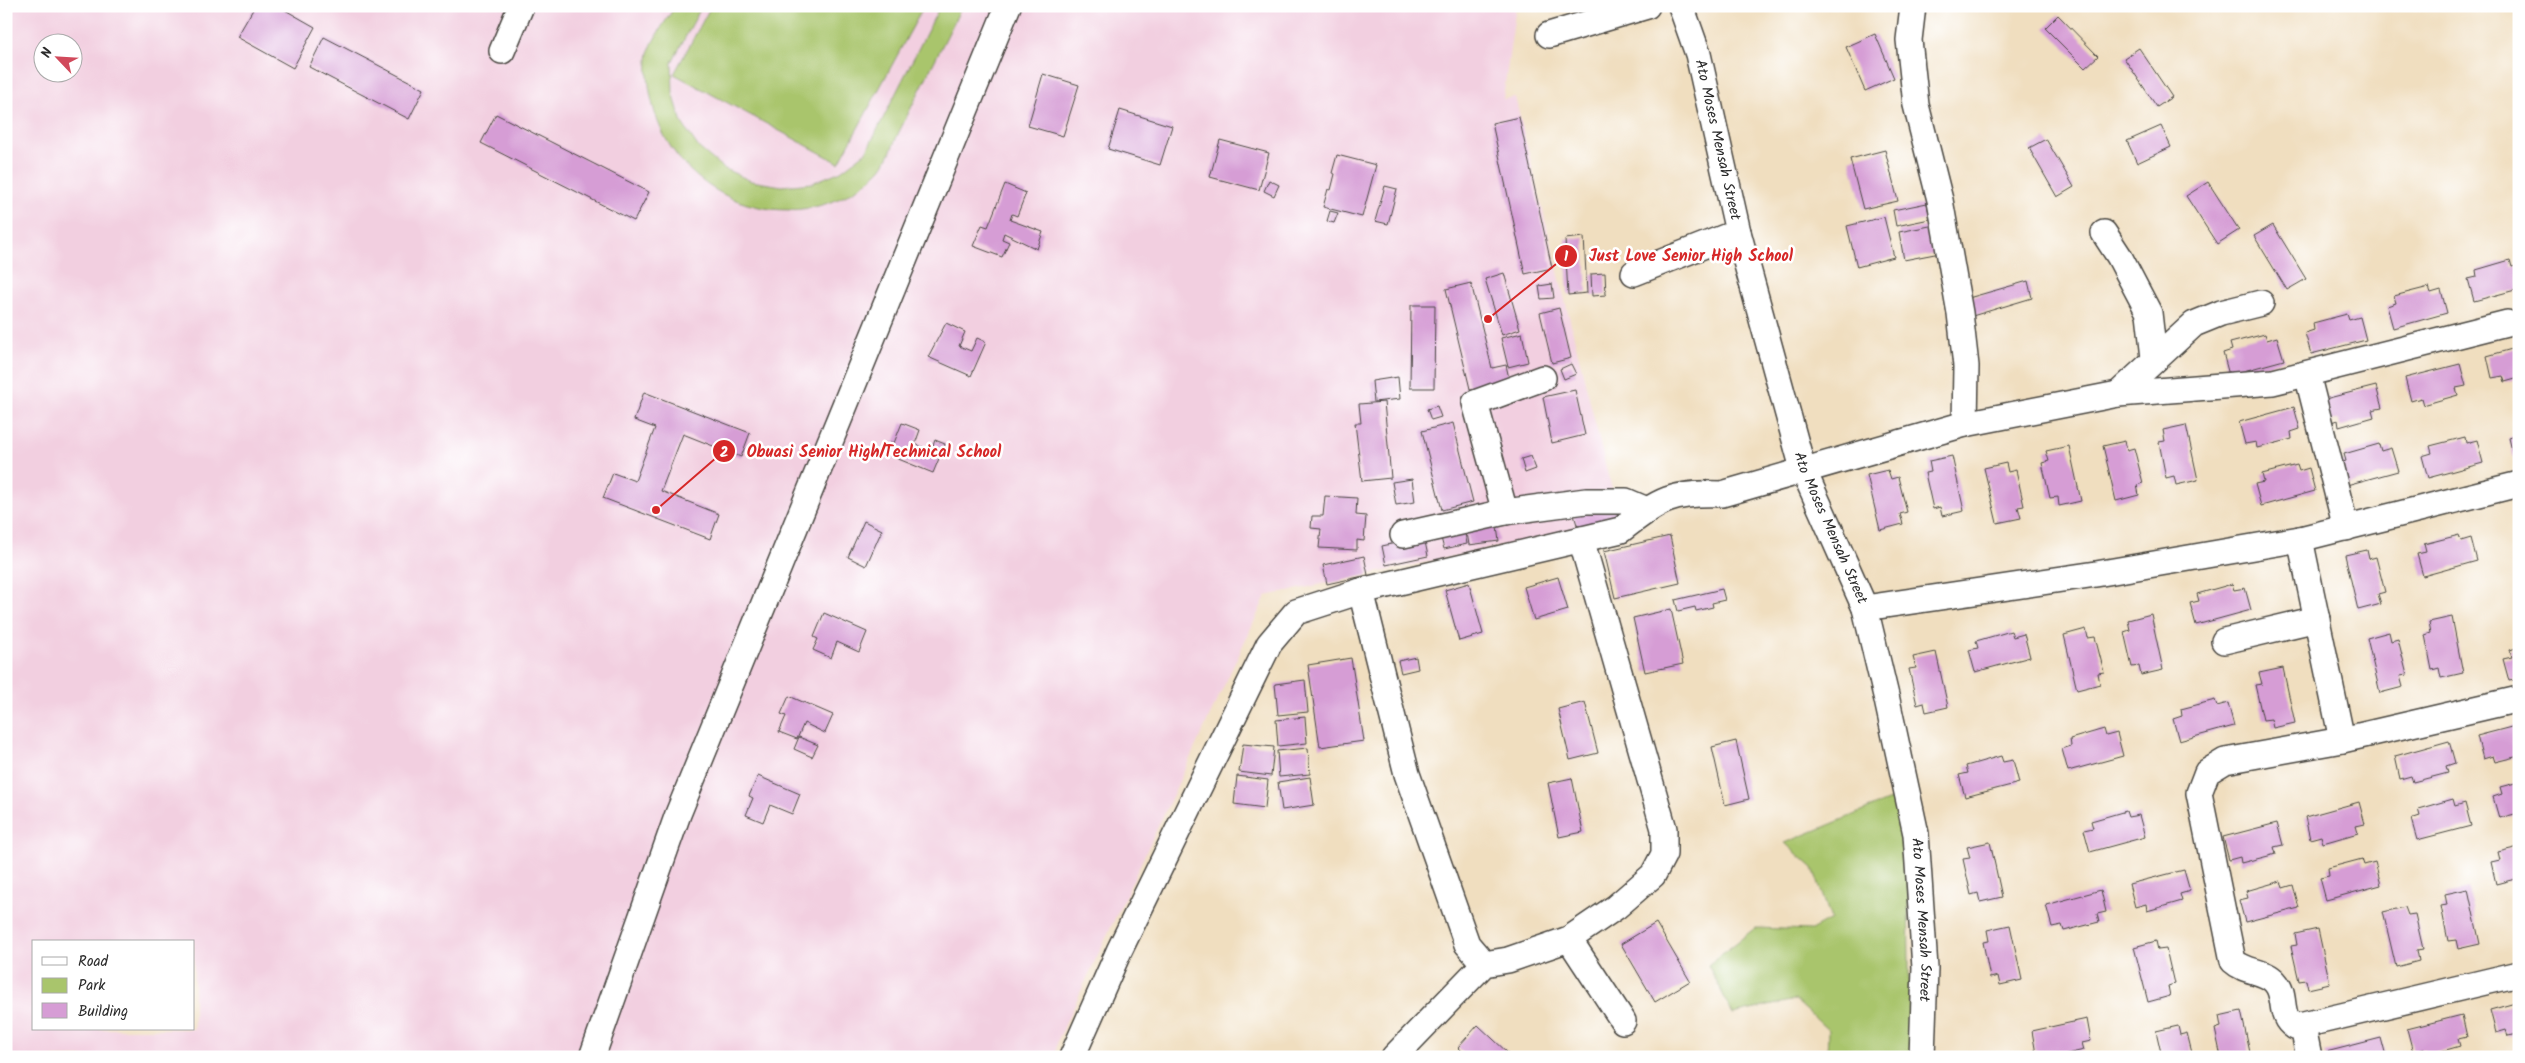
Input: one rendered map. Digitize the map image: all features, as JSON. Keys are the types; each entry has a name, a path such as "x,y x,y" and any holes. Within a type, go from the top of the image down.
{"street":[{"path":"502,50 521,6"},
{"path":"592,1057 678,814 1008,6"},
{"path":"1549,35 1646,6"},
{"name":"Ato Moses Mensah Street","path":"1681,6 1698,54 1738,232 1803,469 1865,608 1916,834 1925,968 1922,1057"},
{"path":"1913,6 1909,40 1916,105 1940,200 1960,313 1966,366 1965,424"},
{"path":"1634,272 1738,232"},
{"path":"2104,233 2119,256 2149,313 2154,358"},
{"path":"2118,394 2154,358 2194,324 2221,313 2261,303"},
{"path":"1072,1057 1132,924 1270,644 1296,612 1361,591 1621,530 1647,510 1672,497 1691,493 1722,494 1803,469 1965,424 2118,394 2273,382 2507,323"},
{"path":"2307,374 2346,528"},
{"path":"1505,512 1475,403 1543,378"},
{"path":"1865,608 2096,574 2300,539 2519,484"},
{"path":"1403,534 1505,512 1586,501 1626,501 1647,510"},
{"path":"1394,1057 1484,964 1508,960 1569,939 1616,907 1653,875 1664,854 1664,829 1582,539"},
{"path":"2300,539 2342,740"},
{"path":"1361,591 1408,774 1468,944 1484,964"},
{"path":"2224,641 2317,619"},
{"path":"2519,699 2342,740 2226,761 2206,772 2199,793 2233,960 2241,968 2269,977 2275,982 2280,990 2285,1018 2295,1027 2519,974"},
{"path":"1569,939 1623,1021"},
{"path":"2303,1026 2309,1057"}],"shaded area":[{"path":"6,6 1516,6 1503,99 1515,97 1608,475 1622,521 1266,596 1058,1040 1055,1057 6,1057"}],"green space":[{"path":"675,6 702,6 672,62 673,93 682,123 699,148 723,168 751,181 782,186 812,183 841,171 866,152 940,6 962,6 882,168 848,194 815,207 780,210 747,204 715,190 688,168 667,140 653,106 649,85 648,62 652,44"},
{"path":"711,6 924,6 839,163 674,74"},
{"path":"1907,793 1910,1057 1827,1057 1828,1030 1795,1000 1733,1014 1708,965 1755,928 1811,930 1831,919 1813,868 1785,843"}],"building":[{"path":"255,6 278,6 315,27 293,68 237,37"},
{"path":"2058,15 2098,56 2085,68 2045,28"},
{"path":"1875,34 1894,78 1865,91 1846,47"},
{"path":"324,37 424,89 409,119 309,67"},
{"path":"2139,48 2172,97 2157,107 2124,58"},
{"path":"1043,74 1079,85 1063,136 1028,126"},
{"path":"1120,110 1172,126 1160,165 1108,149"},
{"path":"496,114 649,192 634,221 481,143"},
{"path":"1519,117 1552,268 1525,274 1492,123"},
{"path":"2161,126 2171,147 2137,163 2127,141"},
{"path":"2046,139 2074,187 2057,197 2029,148"},
{"path":"1220,140 1269,153 1259,190 1210,177"},
{"path":"1885,150 1898,201 1863,209 1850,159"},
{"path":"1337,155 1376,165 1362,217 1323,207 1328,189 1331,190 1335,174 1332,173"},
{"path":"1269,180 1279,185 1274,196 1264,191"},
{"path":"2208,182 2239,230 2217,244 2186,196"},
{"path":"1005,184 1026,193 1017,216 1012,214 1010,220 1043,232 1037,249 1004,233 1002,239 1009,242 1002,257 973,246 982,225 988,227"},
{"path":"1385,186 1397,189 1388,224 1375,221"},
{"path":"1927,203 1930,219 1896,226 1893,210"},
{"path":"1330,211 1338,213 1334,223 1327,221"},
{"path":"1884,217 1894,257 1857,267 1847,226"},
{"path":"1935,225 1940,253 1904,260 1899,232"},
{"path":"2273,225 2306,279 2287,290 2254,236"},
{"path":"1584,237 1587,293 1568,295 1565,239"},
{"path":"2510,260 2512,267 2519,265 2519,289 2474,301 2468,279 2477,277 2476,270"},
{"path":"1504,273 1520,329 1502,335 1485,279"},
{"path":"1605,273 1606,295 1592,296 1591,274"},
{"path":"2028,281 2032,298 1969,317 1965,299"},
{"path":"1471,283 1492,368 1506,365 1510,383 1471,393 1446,289"},
{"path":"1552,284 1554,298 1541,299 1539,286"},
{"path":"2429,287 2431,293 2441,290 2447,313 2393,328 2387,306 2396,303 2394,296"},
{"path":"1411,305 1435,305 1434,388 1410,388"},
{"path":"1559,308 1571,358 1552,363 1540,313"},
{"path":"2347,314 2349,320 2360,317 2366,340 2311,354 2305,333 2314,330 2313,323"},
{"path":"946,323 965,332 959,346 971,351 977,338 986,342 971,376 928,357"},
{"path":"1522,333 1528,362 1508,367 1501,338"},
{"path":"2265,334 2267,340 2277,337 2284,360 2229,375 2223,353 2232,350 2230,343"},
{"path":"2519,347 2519,378 2505,382 2503,376 2492,378 2487,356"},
{"path":"1571,364 1576,374 1564,379 1560,369"},
{"path":"2460,364 2466,386 2456,388 2458,395 2423,405 2421,398 2411,401 2405,378"},
{"path":"1398,377 1400,399 1374,402 1372,381"},
{"path":"2376,386 2382,408 2372,410 2374,417 2339,427 2338,420 2327,423 2321,400"},
{"path":"1575,390 1585,435 1552,443 1543,397"},
{"path":"644,392 750,433 741,457 683,434 661,491 719,514 710,539 603,498 613,473 635,481 655,428 634,420"},
{"path":"1384,402 1391,478 1362,481 1355,423 1361,423 1359,404"},
{"path":"1437,406 1441,417 1431,420 1427,409"},
{"path":"2294,407 2300,429 2291,432 2292,439 2257,448 2256,442 2245,444 2239,422"},
{"path":"902,423 920,430 915,444 931,451 935,440 945,444 933,473 886,454 891,442 894,443"},
{"path":"1453,423 1473,502 1442,510 1422,431"},
{"path":"2186,425 2198,480 2176,485 2174,476 2166,478 2159,442 2165,441 2163,430"},
{"path":"2519,427 2519,458 2514,459 2509,438 2518,435 2516,428"},
{"path":"2465,437 2466,443 2477,440 2483,463 2428,478 2422,456 2432,453 2430,446"},
{"path":"2125,441 2127,450 2134,448 2143,483 2137,485 2139,495 2116,501 2103,446"},
{"path":"2379,444 2381,451 2391,448 2398,471 2343,486 2337,464 2346,461 2344,454"},
{"path":"2069,446 2081,501 2059,506 2058,497 2050,498 2042,463 2049,461 2046,451"},
{"path":"1531,456 1536,469 1525,473 1521,459"},
{"path":"1952,456 1964,511 1942,516 1940,507 1933,509 1925,473 1931,472 1929,461"},
{"path":"2006,463 2008,472 2016,470 2024,506 2018,507 2021,518 1997,523 1984,468"},
{"path":"2297,465 2299,471 2309,468 2315,491 2261,506 2255,484 2264,482 2262,474"},
{"path":"1888,470 1891,479 1898,477 1907,512 1900,514 1903,524 1880,530 1867,475"},
{"path":"1412,479 1415,502 1396,505 1392,482"},
{"path":"1325,496 1357,498 1356,515 1366,516 1364,541 1357,540 1357,550 1319,548 1321,529 1311,528 1312,516 1323,516"},
{"path":"1617,504 1620,518 1578,528 1574,515"},
{"path":"864,521 882,530 866,566 848,557"},
{"path":"1497,527 1499,541 1469,545 1467,532"},
{"path":"1465,533 1467,544 1444,549 1441,538"},
{"path":"2459,535 2461,541 2471,538 2477,561 2423,576 2417,554 2426,552 2424,544"},
{"path":"1670,536 1680,583 1615,598 1604,551"},
{"path":"1424,537 1428,556 1386,565 1382,546"},
{"path":"2367,550 2369,559 2376,557 2385,592 2378,594 2381,604 2358,610 2345,555"},
{"path":"1364,556 1368,575 1327,584 1323,565"},
{"path":"1558,577 1568,610 1534,620 1524,587"},
{"path":"1469,583 1483,634 1459,641 1445,590"},
{"path":"2232,584 2234,590 2245,588 2251,610 2196,625 2190,603 2199,601 2197,594"},
{"path":"1722,589 1725,600 1712,603 1713,607 1696,611 1695,607 1678,611 1675,600"},
{"path":"1671,609 1683,664 1645,672 1633,618"},
{"path":"824,613 867,632 859,652 837,642 831,658 813,650 818,639 814,637"},
{"path":"2151,614 2163,670 2141,675 2139,666 2132,667 2124,632 2130,630 2128,620"},
{"path":"2452,617 2463,673 2441,678 2439,668 2432,670 2425,635 2431,633 2429,622"},
{"path":"2086,629 2088,638 2095,637 2104,672 2098,673 2100,684 2077,690 2064,635"},
{"path":"2011,631 2013,637 2024,634 2030,657 1975,672 1969,650 1978,648 1976,641"},
{"path":"2389,632 2391,641 2398,639 2407,675 2400,676 2403,687 2380,693 2367,638"},
{"path":"2519,647 2519,679 2509,681 2503,659 2512,657 2510,650"},
{"path":"1936,652 1948,707 1926,712 1924,703 1917,705 1909,669 1916,668 1913,657"},
{"path":"1416,657 1418,669 1401,673 1398,661"},
{"path":"1351,658 1364,741 1320,747 1308,665"},
{"path":"2283,668 2295,723 2273,728 2271,719 2263,720 2255,685 2262,684 2259,673"},
{"path":"1305,680 1308,712 1278,715 1275,684"},
{"path":"789,696 833,715 825,733 804,723 797,739 779,732 786,716 781,714"},
{"path":"2215,700 2217,706 2228,703 2234,726 2179,741 2173,719 2182,716 2181,709"},
{"path":"1585,702 1598,753 1570,760 1558,709"},
{"path":"1305,717 1307,743 1278,746 1276,720"},
{"path":"2519,725 2519,756 2495,762 2493,756 2483,759 2477,736"},
{"path":"2104,729 2106,736 2117,733 2123,756 2068,771 2062,749 2071,746 2070,739"},
{"path":"799,737 818,745 812,757 794,749"},
{"path":"1736,741 1749,799 1725,805 1712,747"},
{"path":"2449,741 2455,763 2446,766 2448,773 2413,782 2411,776 2400,779 2395,756"},
{"path":"1243,744 1274,747 1271,776 1239,772"},
{"path":"1308,748 1310,774 1279,777 1277,751"},
{"path":"2001,756 2003,762 2013,760 2019,783 1965,797 1959,775 1968,773 1966,766"},
{"path":"758,776 800,794 792,814 770,805 763,822 746,815 753,798 749,796"},
{"path":"1237,776 1268,780 1265,808 1234,804"},
{"path":"1310,777 1314,805 1282,810 1278,782"},
{"path":"1572,778 1583,832 1559,837 1548,783"},
{"path":"2519,782 2519,813 2499,818 2493,797 2502,794 2500,787"},
{"path":"2453,799 2455,806 2465,803 2471,826 2417,840 2411,819 2420,816 2418,809"},
{"path":"2359,802 2365,824 2356,826 2358,833 2323,843 2321,836 2310,839 2305,817"},
{"path":"2126,811 2128,817 2139,815 2145,837 2090,852 2084,830 2093,828 2091,821"},
{"path":"2277,823 2283,845 2274,847 2276,854 2241,863 2240,857 2229,860 2223,837"},
{"path":"1990,842 2002,897 1980,902 1978,893 1971,895 1963,859 1970,858 1967,847"},
{"path":"2519,847 2519,878 2496,884 2491,862 2500,860 2498,852"},
{"path":"2362,859 2364,865 2375,862 2381,885 2326,900 2320,878 2329,876 2328,868"},
{"path":"2184,870 2190,891 2180,894 2182,901 2147,911 2146,904 2135,907 2129,884"},
{"path":"2281,881 2283,888 2293,885 2299,908 2245,922 2239,900 2248,898 2246,891"},
{"path":"2468,889 2480,944 2458,949 2456,940 2448,941 2441,906 2447,905 2445,894"},
{"path":"2101,890 2106,912 2097,914 2099,922 2064,931 2062,925 2052,927 2046,905"},
{"path":"2405,907 2408,915 2415,914 2423,949 2417,950 2419,961 2396,967 2383,912"},
{"path":"1656,923 1690,981 1655,1002 1621,944"},
{"path":"2010,925 2022,980 2000,985 1998,976 1990,978 1983,942 1989,941 1987,930"},
{"path":"2318,929 2330,984 2308,989 2306,980 2299,981 2291,946 2297,945 2295,934"},
{"path":"2156,941 2158,950 2166,949 2174,984 2168,986 2170,996 2148,1002 2134,947"},
{"path":"2519,1002 2519,1034 2508,1036 2506,1030 2496,1033 2490,1010"},
{"path":"2241,1011 2251,1057 2221,1057 2215,1029 2221,1027 2219,1016"},
{"path":"2462,1015 2467,1037 2458,1039 2460,1046 2425,1056 2424,1049 2413,1052 2407,1029"},
{"path":"2087,1019 2091,1041 2082,1043 2084,1050 2054,1057 2048,1057 2047,1052 2036,1054 2032,1031"},
{"path":"1478,1025 1508,1053 1505,1057 1459,1057 1463,1052 1458,1047"},
{"path":"2178,1026 2180,1035 2187,1033 2193,1057 2162,1057 2156,1031"},
{"path":"2381,1038 2386,1057 2328,1057 2326,1052"}],"place":[{"name":"Just Love Senior High School","path":"1488,319"},
{"name":"Obuasi Senior High/Technical School","path":"656,510"}]}
